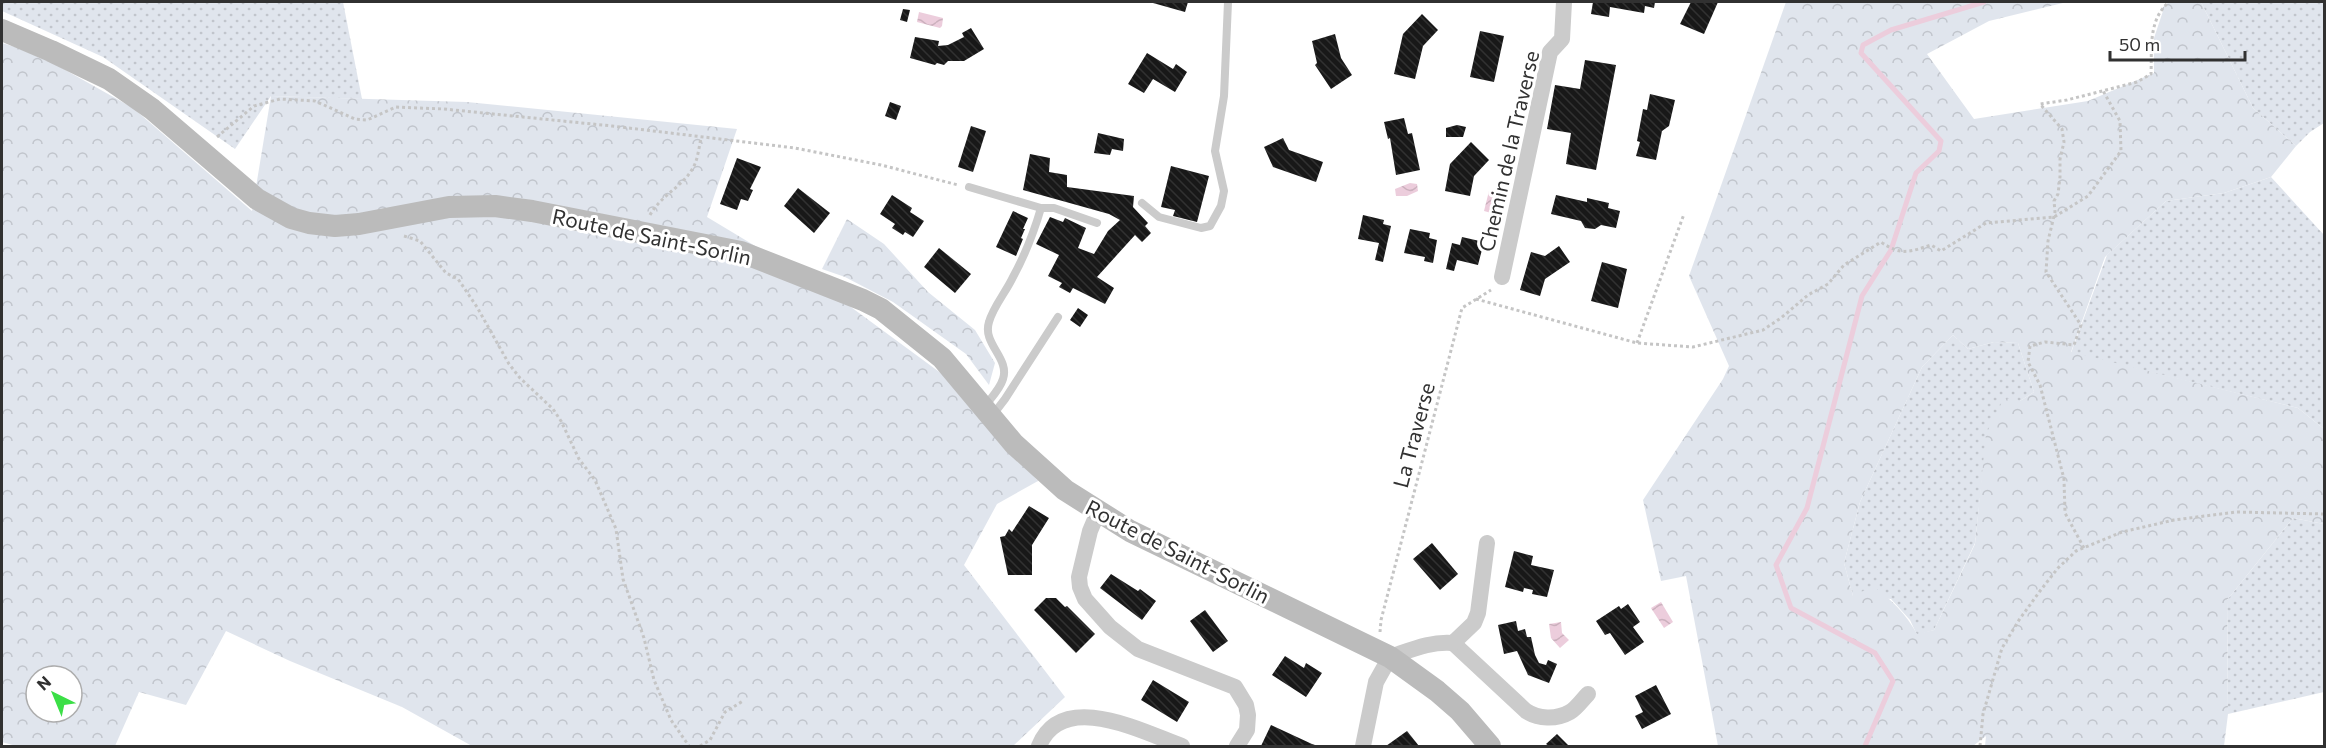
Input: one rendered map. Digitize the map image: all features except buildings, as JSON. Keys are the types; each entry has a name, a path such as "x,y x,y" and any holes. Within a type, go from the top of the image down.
{"street":[{"name":"Chemin de la Traverse","path":"1502,277 1550,52 1562,39 1564,2"},
{"name":"Route de Saint-Sorlin","path":"2,30 109,80 152,109 240,185 275,210 291,218 322,226 359,225 449,207 495,206 532,211 741,252 863,300 881,309 942,358 1014,444 1043,472 1098,512 1130,531 1390,657 1460,711 1490,747"},
{"path":"1098,512 1090,531 1079,577 1085,599 1110,627 1138,649 1235,687 1246,705 1248,715 1247,730 1237,747"},
{"path":"1453,643 1474,623 1478,613 1487,543"},
{"path":"1363,747 1377,682 1390,657 1426,645 1440,642 1453,643 1526,711 1538,717 1548,718 1570,712 1588,694"},
{"path":"1040,747 1043,737 1058,724 1071,718 1086,716 1118,722 1182,747"}],"lane":[{"path":"1142,203 1159,217 1201,228 1210,226 1221,206 1224,191 1215,151 1224,96 1228,2"},
{"path":"969,187 1041,208 1054,208 1097,223"},
{"path":"988,412 1005,372 1003,363 990,340 988,323 1015,274 1041,208"},
{"path":"988,412 1005,399 1058,317"}],"path":[{"path":"2084,548 2065,513 2064,479 2040,385 2028,363 2030,346 2045,342 2074,345 2081,326 2046,272 2048,241 2058,194 2060,159 2064,142 2062,129 2040,104 2067,100 2102,89 2137,82 2151,74 2152,36 2160,10 2169,2"},
{"path":"1476,299 1637,343 1693,347 1763,330 1808,295 1828,284 1844,265 1881,242 1891,250 1907,253 1931,245 1941,251 1986,223 2054,217 2088,196 2121,151 2120,121 2102,89"},
{"path":"200,151 254,106 280,99 315,100 355,119 368,120 396,106 444,109 795,148 881,165 969,187"},
{"path":"640,232 654,207 682,181 694,165 701,138"},
{"path":"1637,343 1684,214"},
{"path":"400,235 420,241 446,273 458,279 477,307 509,364 520,378 554,410 579,459 595,480 616,529 623,579 644,638 654,680 671,720 689,747"},
{"name":"La Traverse","path":"1380,620 1462,308 1491,291 1502,277"},
{"path":"1980,747 1983,714 2002,648 2019,620 2058,568 2076,551 2122,532 2185,519 2236,512 2325,514"},
{"path":"700,747 710,740 725,712 743,700"}],"green space":[{"path":"2,2 343,2 362,99 271,96 235,149 103,57 2,11"},
{"path":"1786,2 2067,2 1989,21 1927,54 1974,119 2088,101 2154,73 2154,38 2163,11 2160,10 2169,2 2201,2 2253,108 2296,146 2271,177 2224,193 2166,201 2105,257 2071,352 2298,408 2324,429 2324,524 2293,518 2227,600 2228,714 2224,746 1985,746 1986,736 1973,746 1718,746 1686,576 1661,581 1643,500 1723,379 1729,366 1689,276","holes":["1953,335 1968,349 1994,342 2018,343 2034,392 2020,401 2004,398 1986,434 1975,544 1934,630 1917,634 1898,608 1873,586 1853,596 1844,563 1860,502 1922,367"]},
{"path":"2201,2 2324,2 2324,123 2310,132 2296,146 2253,108"},
{"path":"2,43 35,53 133,108 252,211 271,96 467,102 737,129 707,217 825,288 953,382 1038,481 997,504 964,565 1065,697 1013,746 472,746 402,707 290,661 226,631 186,705 139,692 115,746 16,746 2,742"},
{"path":"2271,177 2324,235 2324,429 2298,408 2071,353 2107,255 2166,201 2224,193"},
{"path":"847,219 884,244 928,292 975,330 995,363 989,385 966,354 893,302 845,277 822,269"},
{"path":"1953,335 1968,349 1994,342 2018,343 2034,392 2020,401 1987,434 1975,543 1934,630 1917,635 1910,620 1891,599 1853,596 1844,563 1860,502 1922,367"},
{"path":"2293,518 2324,524 2324,692 2228,714 2227,600"}],"water":[{"path":"919,12 943,18 942,26 940,28 917,22"},
{"path":"1410,183 1417,184 1418,191 1407,196 1396,196 1395,189"},
{"path":"1489,191 1499,193 1495,214 1484,211"},
{"path":"1661,602 1673,622 1664,628 1651,608"},
{"path":"1561,622 1562,633 1569,640 1560,648 1551,638 1549,624"}],"waterway":[{"path":"1865,746 1893,681 1875,653 1791,608 1776,565 1807,508 1862,296 1891,250 1916,173 1939,151 1941,141 1861,53 1863,45 1891,30 1984,2"}]}
